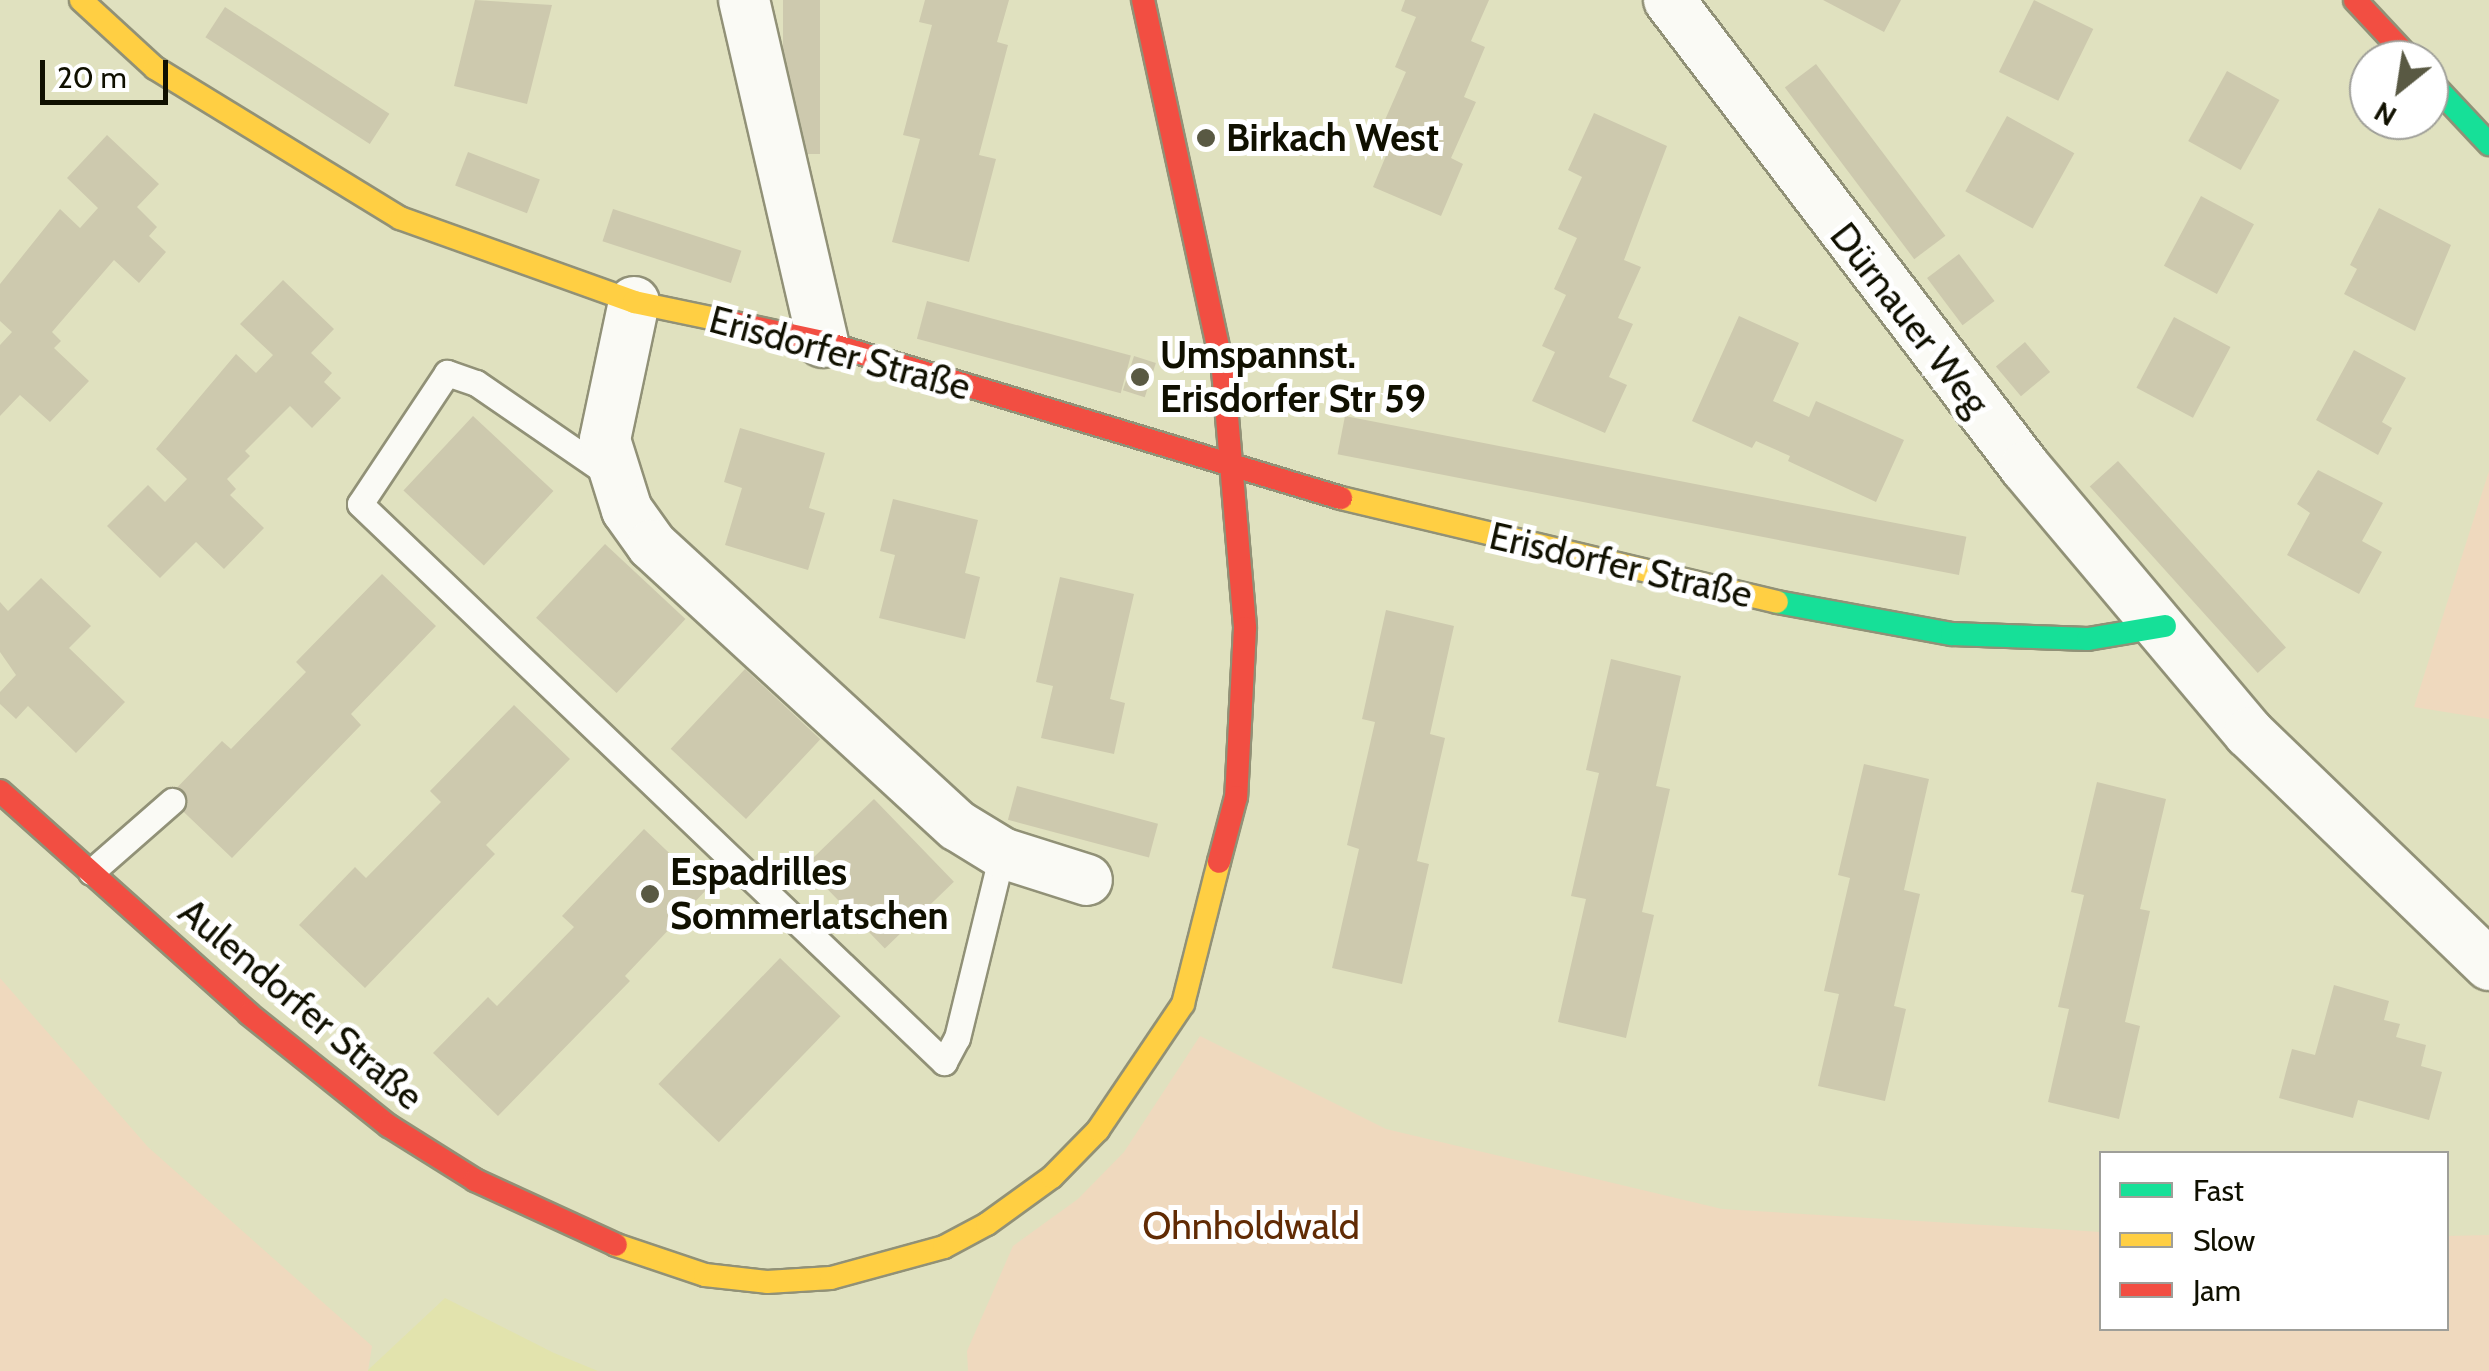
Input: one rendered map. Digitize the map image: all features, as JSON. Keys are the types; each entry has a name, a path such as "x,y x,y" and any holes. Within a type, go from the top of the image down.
{"main road":[{"name":"Erisdorfer Straße","path":"82,0 156,68 400,218 634,302 823,342 1233,462 1306,490 1849,619 1952,634 2088,639 2165,626"},
{"name":"Aulendorfer Straße","path":"0,790 276,1038 389,1126 475,1180 628,1251 705,1275 768,1282 831,1278 944,1247 988,1224 1075,1154 1136,1078 1183,1004 1220,876 1244,709 1242,536 1224,370 1144,0"},
{"path":"2354,0 2392,40"},
{"path":"2449,101 2489,144"}],"street":[{"path":"744,0 823,342"},
{"name":"Dürnauer Weg","path":"1670,0 2025,467 2165,626"},
{"path":"634,302 604,440 615,478 652,546 958,826 1002,853 1088,880"},
{"path":"2165,626 2249,733 2489,965"}],"lane":[{"path":"615,478 476,383 447,374 360,504 944,1062 957,1038 1002,853"},
{"path":"91,872 172,801"}],"shaded area":[{"path":"445,1298 554,1353 598,1371 367,1371"}],"green space":[{"path":"2489,471 2489,719 2414,707"},
{"path":"0,978 148,1147 372,1346 368,1371 0,1371"},
{"name":"Ohnholdwald","path":"1200,1036 1386,1129 1722,1209 2099,1232 2099,1331 2449,1331 2449,1236 2489,1235 2489,1371 968,1371 967,1351 1013,1246 1078,1199 1124,1152"}],"building":[{"path":"475,0 552,5 527,104 454,86"},
{"path":"783,0 820,0 820,154 783,154"},
{"path":"925,0 1009,0 997,42 1008,45 979,155 996,159 969,262 892,242 920,139 903,135 932,25 919,22"},
{"path":"1405,0 1489,0 1471,41 1485,47 1464,97 1476,102 1451,158 1463,164 1441,216 1373,187 1395,134 1381,129 1406,72 1395,67 1416,17 1401,11"},
{"path":"1823,0 1901,0 1884,32"},
{"path":"2034,0 2093,29 2058,101 1999,72"},
{"path":"225,7 389,114 370,144 205,37"},
{"path":"1816,64 1945,236 1914,259 1785,87"},
{"path":"2227,71 2279,100 2241,170 2188,141"},
{"path":"1594,113 1667,146 1624,260 1641,267 1618,318 1633,324 1609,377 1627,385 1605,433 1532,401 1555,352 1542,346 1566,295 1554,289 1577,238 1558,229 1582,177 1568,170"},
{"path":"2007,116 2074,153 2033,229 1965,191"},
{"path":"107,135 159,184 137,207 157,227 149,236 166,252 139,283 114,260 52,332 61,341 54,348 89,381 50,422 20,395 0,416 0,345 12,332 0,321 0,284 60,209 80,228 98,208 67,178"},
{"path":"468,152 540,180 527,213 455,186"},
{"path":"2201,196 2254,224 2217,294 2164,266"},
{"path":"2379,208 2451,245 2415,331 2344,294 2357,269 2350,265"},
{"path":"613,209 741,251 731,283 602,241"},
{"path":"1959,254 1995,301 1963,325 1927,278"},
{"path":"283,280 334,329 311,353 332,373 324,382 341,398 312,428 290,406 245,451 250,456 227,479 236,489 230,495 264,528 224,569 196,542 160,578 107,526 148,485 165,502 187,479 156,449 236,354 256,373 273,355 240,324"},
{"path":"927,301 1131,356 1121,393 917,339"},
{"path":"1739,316 1799,343 1773,401 1809,417 1816,401 1904,440 1876,502 1788,461 1790,456 1756,441 1752,448 1692,421"},
{"path":"2174,317 2231,347 2193,418 2136,388"},
{"path":"2025,342 2050,372 2021,396 1996,366"},
{"path":"2354,350 2406,378 2382,422 2392,428 2378,455 2316,420"},
{"name":"Umspannst. Erisdorfer Str 59","path":"1134,356 1156,363 1145,397 1123,390"},
{"path":"473,416 553,491 484,566 403,491"},
{"path":"1345,416 1966,537 1959,575 1338,454"},
{"path":"740,428 825,453 809,508 825,513 808,570 725,545 742,488 724,482"},
{"path":"2118,461 2286,648 2258,673 2090,486"},
{"path":"2318,470 2383,503 2362,541 2382,552 2359,594 2287,555 2310,513 2297,504"},
{"path":"893,499 978,520 965,573 980,577 965,639 879,618 895,555 880,551"},
{"path":"605,544 685,619 617,693 536,618"},
{"path":"382,574 436,626 351,714 361,725 232,858 168,797 222,741 231,749 306,672 296,662"},
{"path":"1060,577 1134,594 1110,699 1125,703 1114,754 1041,738 1053,686 1036,682"},
{"path":"41,578 91,626 69,648 125,702 76,753 28,706 16,719 0,704 0,692 16,675 0,652 0,602 8,611"},
{"path":"1386,610 1454,626 1430,734 1445,738 1417,861 1429,864 1402,984 1332,968 1359,849 1347,845 1375,722 1362,719"},
{"path":"1611,659 1681,676 1656,786 1670,789 1642,912 1654,915 1626,1038 1558,1022 1586,899 1571,896 1599,773 1586,770"},
{"path":"745,669 820,739 746,819 671,749"},
{"path":"514,705 570,759 486,845 495,854 365,988 299,925 355,867 366,878 441,802 430,791"},
{"path":"1864,764 1929,779 1904,890 1920,894 1894,1006 1906,1009 1885,1101 1818,1086 1839,994 1824,991 1850,878 1838,875"},
{"path":"2097,782 2166,799 2140,909 2150,911 2125,1022 2140,1026 2119,1119 2048,1102 2069,1009 2058,1007 2084,895 2071,892"},
{"path":"1017,786 1158,824 1149,858 1008,820"},
{"path":"874,799 954,882 885,948 805,866"},
{"path":"644,829 707,889 625,976 630,981 498,1116 433,1053 488,997 497,1006 574,927 562,916"},
{"path":"780,958 840,1016 719,1142 658,1084"},
{"path":"2334,985 2389,1001 2384,1020 2400,1024 2396,1037 2426,1045 2421,1066 2442,1072 2429,1120 2358,1100 2353,1118 2279,1098 2292,1049 2315,1055"}],"traffic: fast":[{"path":"2449,101 2489,144"},
{"path":"1777,602 1952,634 2088,639 2165,626"}],"traffic: slow":[{"path":"81,0 155,68 400,218 634,302 730,322"},
{"path":"1341,498 1777,602"},
{"path":"616,1245 705,1275 767,1282 831,1278 944,1247 987,1224 1052,1177 1098,1130 1183,1004 1219,862"}],"traffic: jam":[{"path":"1143,0 1223,370 1245,628 1236,797 1219,862"},
{"path":"2355,0 2392,40"},
{"path":"730,322 823,342 1341,498"},
{"path":"0,791 249,1014 389,1126 475,1180 616,1245"}],"place":[{"name":"Birkach West","path":"1206,138"},
{"name":"Umspannst. Erisdorfer Str 59","path":"1140,377"},
{"name":"Espadrilles Sommerlatschen","path":"650,894"}]}
